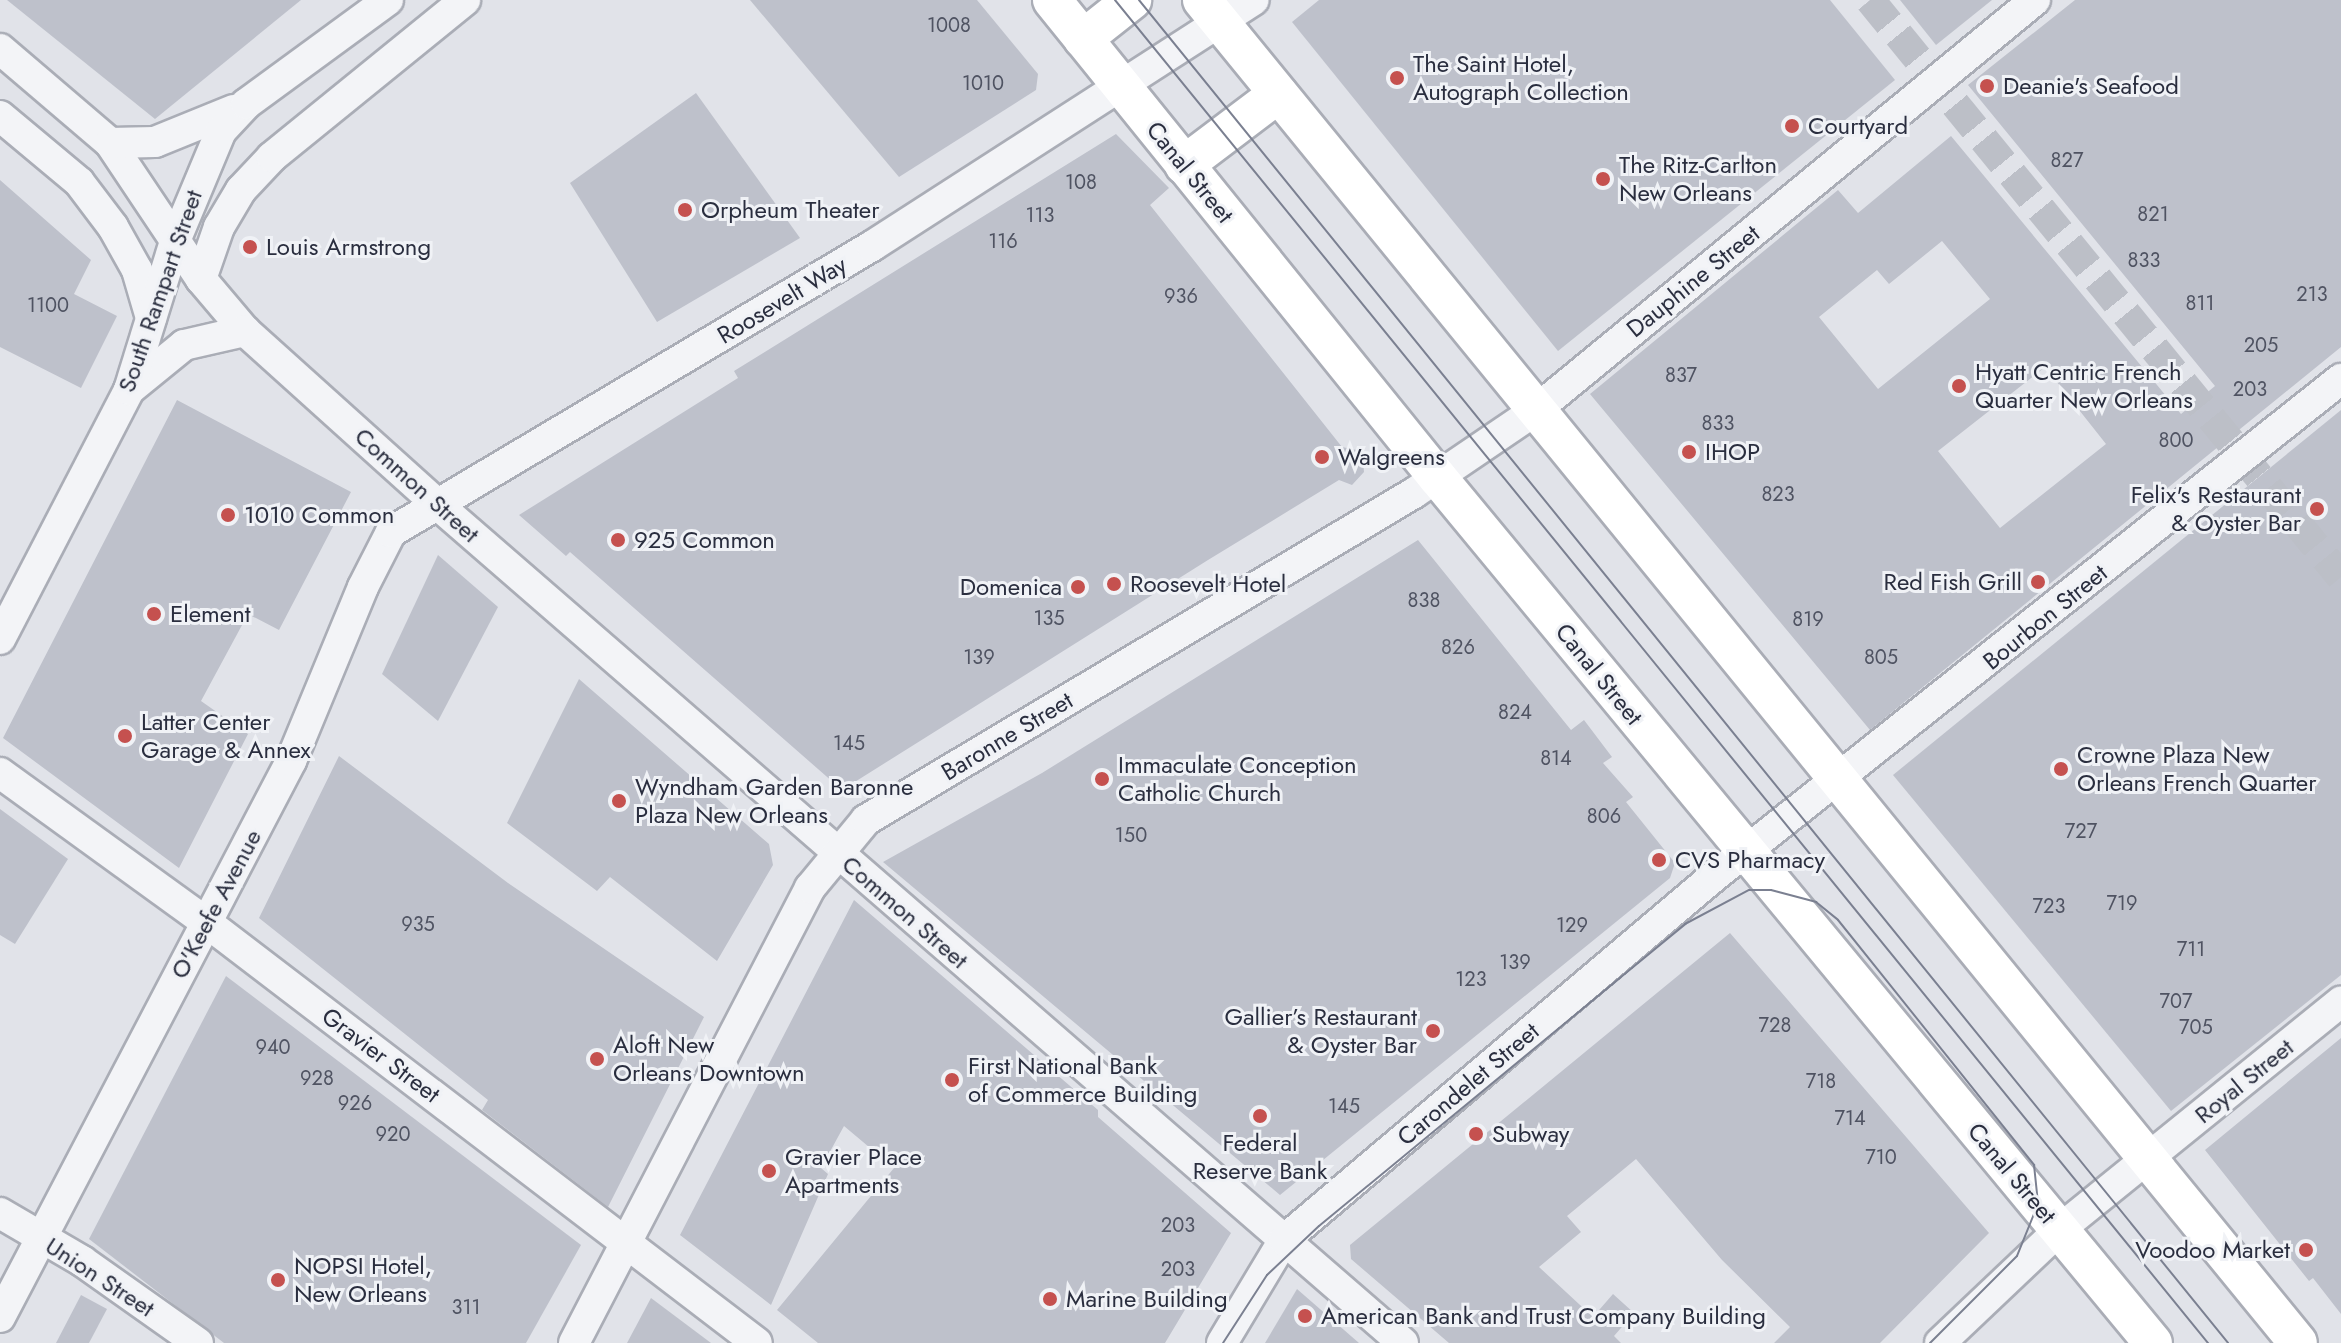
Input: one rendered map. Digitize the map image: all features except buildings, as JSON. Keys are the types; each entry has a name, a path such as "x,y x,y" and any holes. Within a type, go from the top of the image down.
{"main road":[{"name":"Canal Street","path":"1052,0 1438,478 2153,1343"},
{"path":"1083,39 1132,0"},
{"path":"1211,11 2298,1343"},
{"path":"1184,165 1278,94"}],"street":[{"name":"South Rampart Street","path":"0,639 129,390 175,241 221,131 246,104 388,0"},
{"name":"South Rampart Street","path":"201,279 219,227 241,190 272,157 465,0"},
{"name":"Roosevelt Way","path":"438,505 872,246 1120,85 1211,11 1254,0"},
{"name":"Dauphine Street","path":"1536,410 2035,0"},
{"name":"Common Street","path":"0,49 110,143 201,279 245,331 438,505 836,853 1403,1343"},
{"path":"110,143 155,142 246,104"},
{"path":"0,116 79,182 113,227 137,270 151,318"},
{"path":"129,390 184,345 245,331"},
{"name":"Bourbon Street","path":"1746,852 1838,782 2341,379"},
{"name":"Baronne Street","path":"574,1343 810,888 866,820 1438,478 1536,410"},
{"name":"O'Keefe Avenue","path":"0,1317 291,761 391,532 438,505"},
{"name":"Gravier Street","path":"0,773 206,922 757,1343"},
{"name":"Carondelet Street","path":"1222,1343 1284,1240 1746,852"},
{"name":"Royal Street","path":"1940,1343 2059,1230 2341,1002"},
{"name":"Union Street","path":"0,1213 198,1343"}],"tunnel":[{"path":"1870,0 2341,577"}],"tram line":[{"path":"1115,0 2208,1343"},
{"path":"1139,0 2228,1343"},
{"path":"1223,1343 1267,1275 1319,1226 1685,924 1749,890 1771,890 1816,902 1838,920 2034,1165 2038,1204 2017,1256 1930,1343"}],"place":[{"name":"The Saint Hotel, Autograph Collection","path":"1397,78"},
{"name":"Deanie's Seafood","path":"1987,86"},
{"name":"Courtyard","path":"1792,126"},
{"name":"The Ritz-Carlton New Orleans","path":"1603,179"},
{"name":"Orpheum Theater","path":"685,210"},
{"name":"Louis Armstrong","path":"250,247"},
{"name":"Hyatt Centric French Quarter New Orleans","path":"1959,386"},
{"name":"IHOP","path":"1689,452"},
{"name":"Walgreens","path":"1322,457"},
{"name":"Felix's Restaurant & Oyster Bar","path":"2317,509"},
{"name":"1010 Common","path":"228,515"},
{"name":"925 Common","path":"618,540"},
{"name":"Red Fish Grill","path":"2038,582"},
{"name":"Roosevelt Hotel","path":"1114,584"},
{"name":"Domenica","path":"1078,587"},
{"name":"Element","path":"154,614"},
{"name":"Latter Center Garage & Annex","path":"125,736"},
{"name":"Crowne Plaza New Orleans French Quarter","path":"2061,769"},
{"name":"Immaculate Conception Catholic Church","path":"1102,779"},
{"name":"Wyndham Garden Baronne Plaza New Orleans","path":"619,801"},
{"name":"CVS Pharmacy","path":"1659,860"},
{"name":"Gallier’s Restaurant & Oyster Bar","path":"1433,1031"},
{"name":"Aloft New Orleans Downtown","path":"597,1059"},
{"name":"First National Bank of Commerce Building","path":"952,1080"},
{"name":"Federal Reserve Bank","path":"1260,1116"},
{"name":"Subway","path":"1476,1134"},
{"name":"Gravier Place Apartments","path":"769,1171"},
{"name":"Voodoo Market","path":"2306,1250"},
{"name":"NOPSI Hotel, New Orleans","path":"278,1280"},
{"name":"Marine Building","path":"1050,1299"},
{"name":"American Bank and Trust Company Building","path":"1305,1316"}]}
